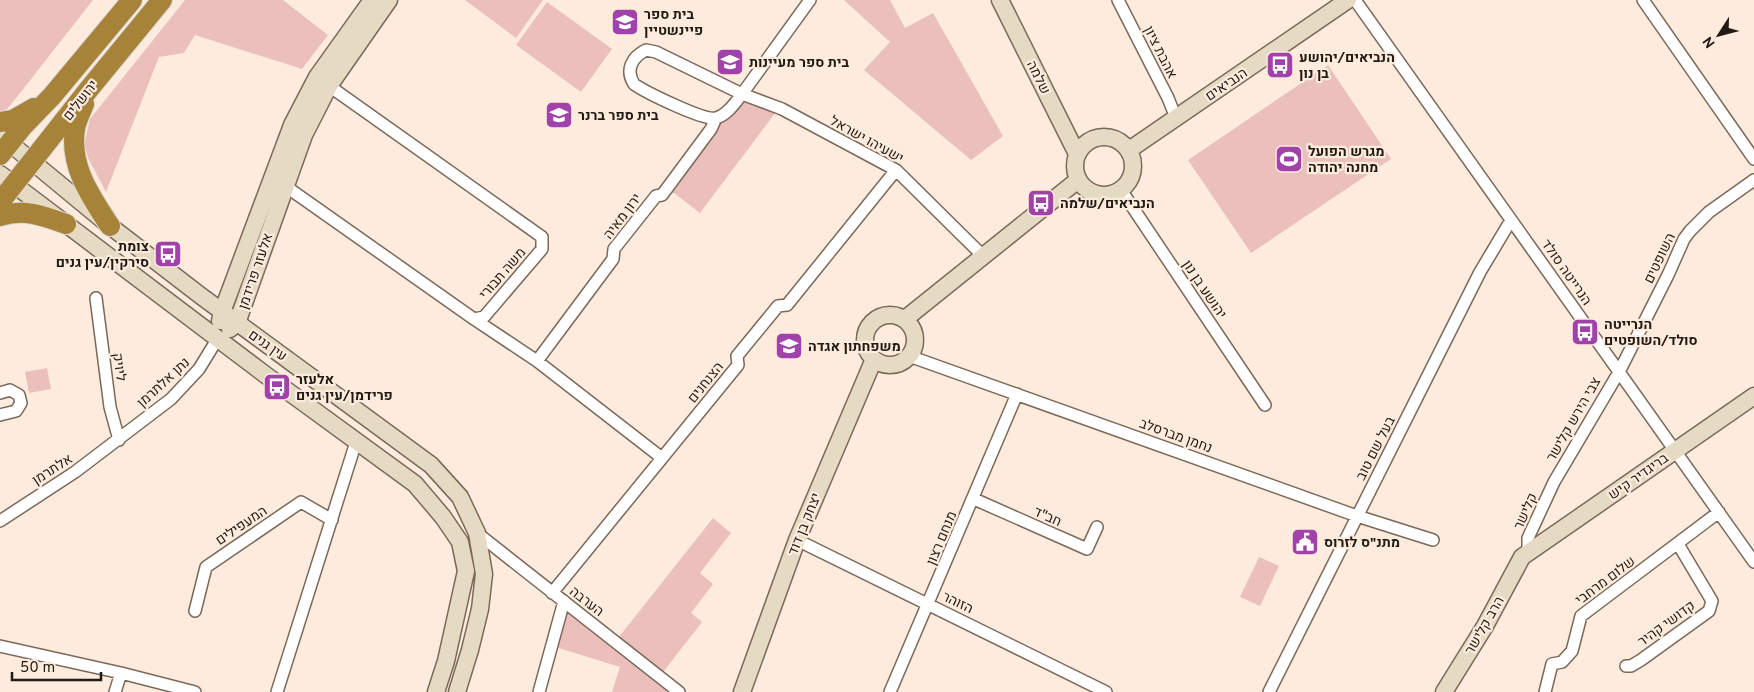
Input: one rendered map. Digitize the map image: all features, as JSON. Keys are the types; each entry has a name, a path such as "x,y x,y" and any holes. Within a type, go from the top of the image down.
{"highway":[{"name":"ירושלים","path":"3,145 52,96 132,0"},
{"name":"ירושלים","path":"0,202 7,180 31,162 162,0"},
{"path":"89,88 75,128 74,144 78,170 90,195 110,226"},
{"path":"0,122 13,120 24,115 52,96"},
{"path":"0,216 23,212 42,215 66,224"}],"street":[{"name":"אלעזר פרידמן","path":"323,82 372,0"},
{"name":"אלעזר פרידמן","path":"218,338 237,323 279,182 292,126 323,82 389,0"},
{"path":"716,118 735,103 810,0"},
{"name":"שלמה","path":"1000,0 1078,154"},
{"name":"אהבת ציון","path":"1118,0 1168,98 1176,118"},
{"name":"הנביאים","path":"1129,150 1348,0"},
{"name":"הנרייטה סולד","path":"1355,0 1754,562"},
{"path":"1644,0 1754,159"},
{"name":"ישעיהו ישראל","path":"716,118 699,116 638,87 630,77 629,70 633,61 646,50 656,52 742,94 782,109 896,170 983,256"},
{"name":"משה תבורי","path":"323,82 542,237 542,249 484,317 474,319"},
{"name":"ירון מאיה","path":"537,361 613,260 614,249 656,196 662,195 711,130 716,118"},
{"path":"1105,137 1121,142 1129,150 1133,166 1132,175 1127,184 1120,190 1112,194 1102,195 1093,193 1084,188 1078,180 1075,163 1082,147 1088,141 1105,137"},
{"name":"עין גנים","path":"3,145 31,162 110,226 222,312 431,464 460,497 477,533 484,574 480,609 457,692"},
{"name":"הצנחנים","path":"552,593 738,365 737,356 778,306 786,305 896,170"},
{"name":"עין גנים","path":"7,180 356,442 415,484 443,517 460,542 466,571 446,661 436,692"},
{"path":"904,319 1078,180"},
{"name":"השופטים","path":"1619,372 1680,247 1690,231 1709,212 1754,180"},
{"name":"אלעזר פרידמן","path":"218,338 222,312 235,276 279,182"},
{"path":"279,182 537,361 662,458"},
{"name":"יהושע בן נון","path":"1120,190 1265,404"},
{"name":"בעל שם טוב","path":"1269,692 1480,272 1511,220"},
{"path":"201,296 214,293 224,287 235,276"},
{"name":"ליויק","path":"96,298 110,407 119,440"},
{"path":"888,315 904,319 914,332 915,340 909,356 899,363 890,365 874,359 867,348 865,339 871,323 880,317 888,315"},
{"name":"נתן אלתרמן","path":"119,440 171,399 200,369 218,338"},
{"name":"נחמן מברסלב","path":"909,356 1357,516 1433,540"},
{"name":"יצחק בן דוד","path":"742,692 797,540 874,359"},
{"name":"צבי הירש קלישר","path":"1554,482 1619,372"},
{"path":"0,393 10,390 19,395 21,403 16,411 0,415"},
{"name":"מנחם רצון","path":"890,692 929,605 1017,394"},
{"name":"בריגדיר קיש","path":"1525,555 1754,396"},
{"name":"אלתרמן","path":"0,520 75,472 119,440"},
{"path":"277,692 356,442"},
{"name":"קלישר","path":"1525,555 1528,538 1554,482"},
{"name":"חב\"ד","path":"974,499 1087,549 1097,527"},
{"name":"המעפילים","path":"195,611 206,567 301,502 332,520"},
{"name":"שלום מרחבי","path":"1545,692 1552,664 1562,662 1572,651 1581,616 1719,512"},
{"name":"הערבה","path":"477,533 679,692"},
{"name":"הזוהר","path":"797,540 1090,688 1106,692"},
{"name":"קדושי קהיר","path":"1626,666 1631,666 1641,660 1709,611 1712,602 1678,544"},
{"name":"הרב קלישר","path":"1444,692 1485,626 1525,555"},
{"path":"539,692 564,602"},
{"path":"0,646 121,672 195,692"},
{"path":"115,692 121,672"}],"shaded area":[{"path":"0,0 93,0 2,115 0,115"},
{"path":"185,0 283,0 328,35 302,69 195,35 184,53 159,57 106,192 89,160 84,145 90,119"},
{"path":"465,0 543,0 516,38"},
{"path":"844,0 890,0 905,28 933,13 1003,136 971,160 864,70 890,42"},
{"path":"547,2 612,49 581,92 516,45"},
{"name":"מגרש הפועל מחנה יהודה","path":"1328,65 1391,159 1251,253 1188,160"},
{"path":"742,94 779,108 700,213 674,193 662,195"},
{"path":"47,368 51,389 29,393 25,372"},
{"path":"713,518 731,533 700,573 713,584 691,613 702,622 660,676 668,684 666,692 612,692 620,667 552,646 564,601 615,642"},
{"path":"1259,557 1279,566 1260,606 1240,597"}],"place":[{"name":"בית ספר פיינשטיין","path":"625,22"},
{"name":"בית ספר מעיינות","path":"730,62"},
{"name":"הנביאים/יהושע בן נון","path":"1280,65"},
{"name":"בית ספר ברנר","path":"559,115"},
{"name":"מגרש הפועל מחנה יהודה","path":"1289,159"},
{"name":"הנביאים/שלמה","path":"1041,203"},
{"name":"צומת סירקין/עין גנים","path":"168,254"},
{"name":"הנרייטה סולד/השופטים","path":"1585,332"},
{"name":"משפחתון אגדה","path":"789,346"},
{"name":"אלעזר פרידמן/עין גנים","path":"277,387"},
{"name":"מתנ\"ס לזרוס","path":"1305,542"}]}
